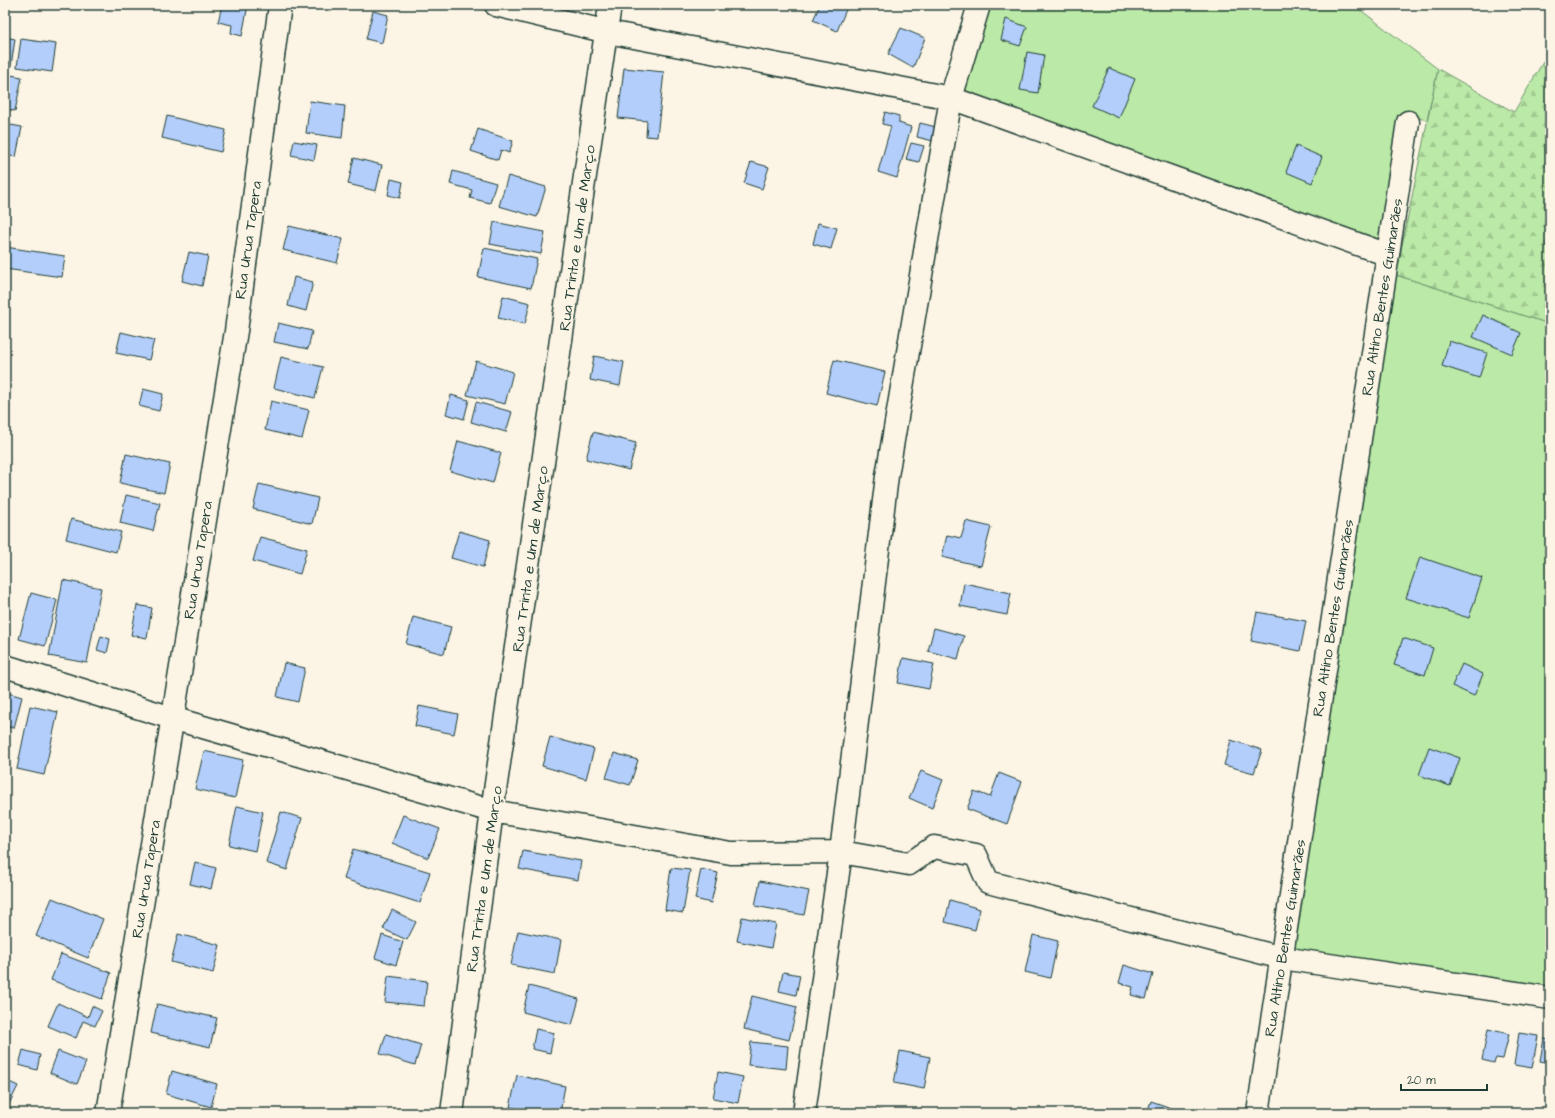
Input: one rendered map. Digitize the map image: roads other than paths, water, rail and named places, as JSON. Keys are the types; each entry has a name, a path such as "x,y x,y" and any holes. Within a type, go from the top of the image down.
{"street":[{"name":"Rua Urua Tapera","path":"108,1113 236,331 280,5"},
{"path":"496,5 608,32 951,98 1388,255"},
{"name":"Rua Trinta e Um de Março","path":"452,1113 492,812 608,32 610,5"},
{"path":"804,1113 840,852 887,476 951,98 979,5"},
{"name":"Rua Altíno Bentes Guimarães","path":"1258,1113 1408,122"},
{"path":"5,666 172,718 492,812 731,853 840,852 909,864 934,847 976,855 988,882 1282,958 1550,998"}]}
